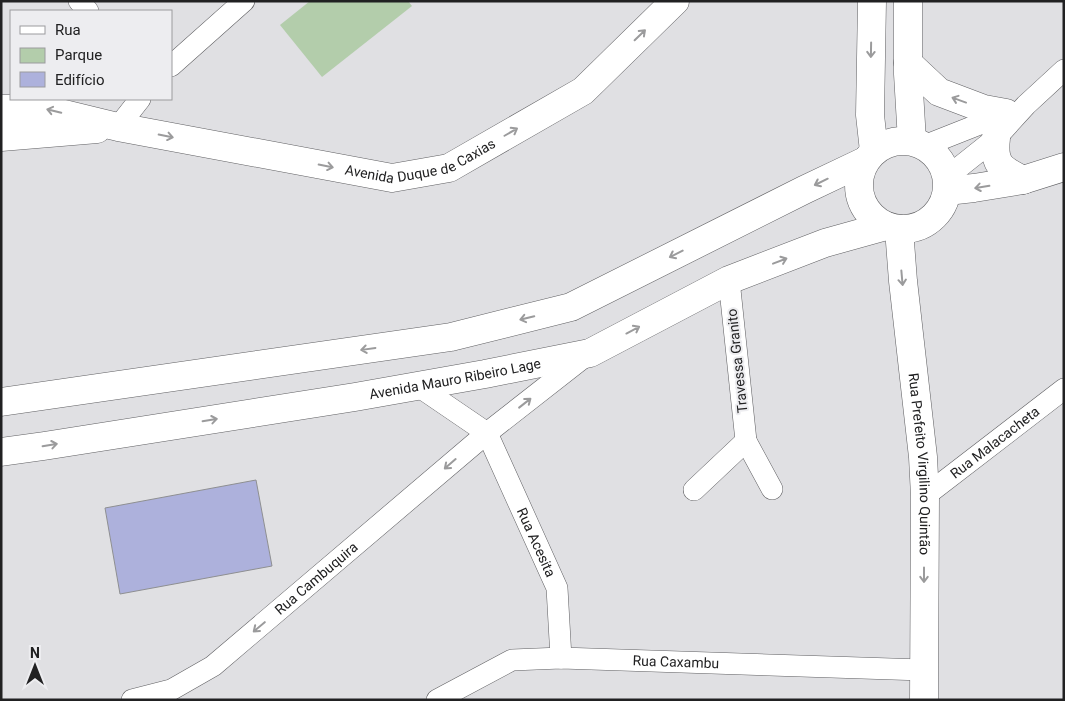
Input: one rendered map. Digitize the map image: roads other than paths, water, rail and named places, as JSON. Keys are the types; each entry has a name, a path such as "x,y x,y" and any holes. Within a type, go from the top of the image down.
{"street":[{"path":"172,65 244,1"},
{"name":"Avenida Duque de Caxias","path":"1,109 44,108 118,127 392,178 449,168 583,91 675,1"},
{"path":"1,402 451,337 571,307 870,156 886,144 898,141 918,144 935,154 943,165 947,184 944,204 936,215 925,224 913,228 893,228 873,218 863,206 858,191 859,175 870,156 872,1"},
{"path":"908,1 908,63 918,144"},
{"path":"908,63 940,92 984,109 1016,109"},
{"path":"947,184 996,138 1016,109 1064,70"},
{"path":"118,127 139,100"},
{"path":"918,144 1016,109"},
{"name":"Avenida Duque de Caxias","path":"1,137 118,127"},
{"path":"996,138 994,151 998,164 1006,171 1023,180"},
{"path":"947,184 974,188 1023,180 1064,167"},
{"name":"Avenida Mauro Ribeiro Lage","path":"1,452 345,399 590,353 729,280 825,243 893,228"},
{"name":"Rua Prefeito Virgilino Quintão","path":"893,228 902,281 923,457 925,496 924,700"},
{"name":"Travessa Granito","path":"729,280 746,441 772,489"},
{"name":"Rua Cambuquira","path":"132,700 172,690 213,666 486,433 590,353"},
{"path":"418,386 486,433"},
{"name":"Rua Malacacheta","path":"925,496 1064,389"},
{"name":"Rua Acesita","path":"486,433 557,588 562,658"},
{"path":"694,490 746,441"},
{"name":"Rua Caxambu","path":"438,700 512,660 562,658 923,670"}]}
